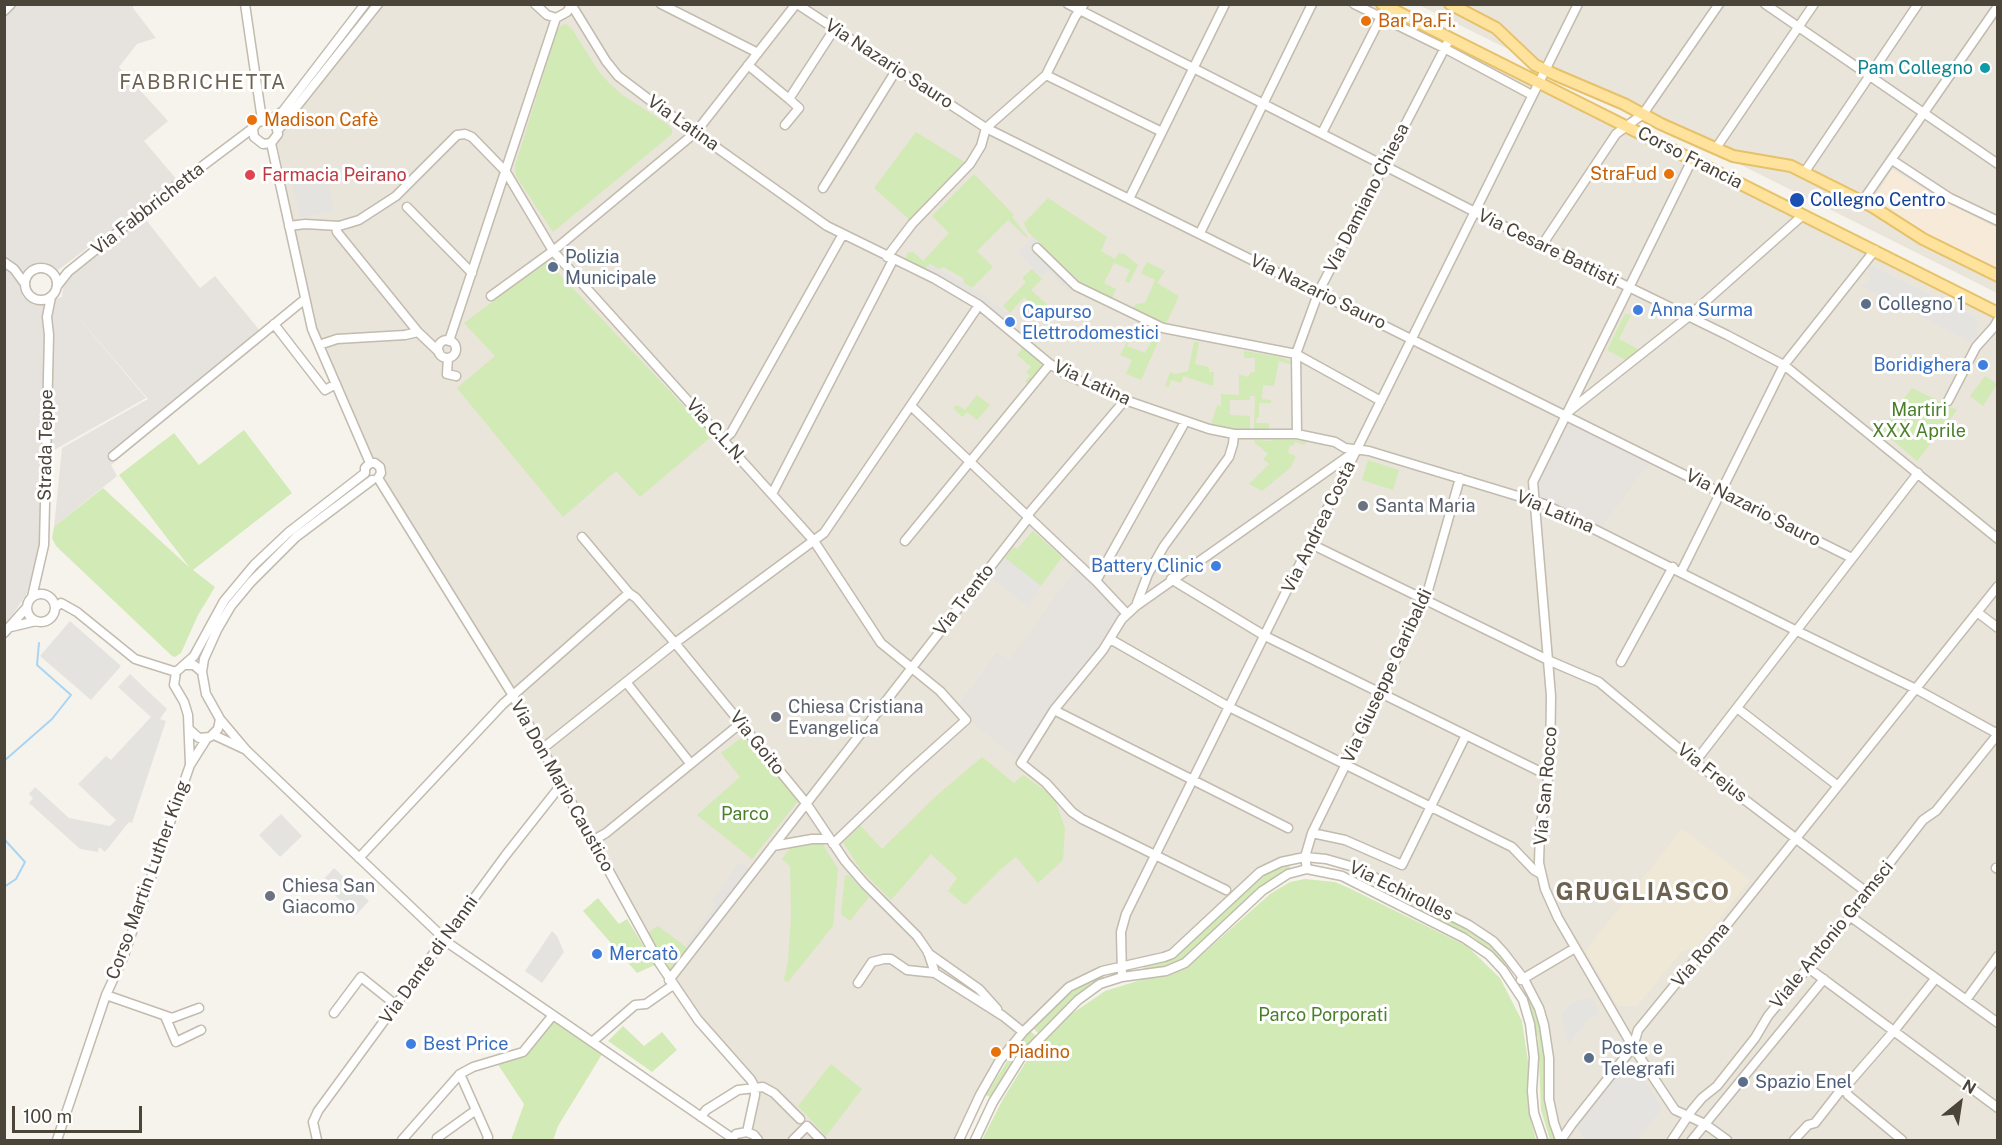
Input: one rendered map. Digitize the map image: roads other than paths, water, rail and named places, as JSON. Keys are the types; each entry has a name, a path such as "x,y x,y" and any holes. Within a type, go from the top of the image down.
{"main road":[{"name":"Corso Francia","path":"1454,5 1496,28 1536,64 1545,69 1732,156 1791,166 1873,207 1923,239 1998,276"},
{"name":"Corso Francia","path":"1384,6 1447,43 1538,83 1998,313"}],"street":[{"path":"4,11 11,4"},
{"path":"245,4 266,120 278,130"},
{"path":"365,4 283,111 266,120 253,133 259,143 271,143 276,138 278,130 378,4"},
{"path":"535,4 547,15 556,18 562,17 575,7"},
{"path":"661,4 758,53"},
{"path":"490,296 553,251 696,132 796,4"},
{"name":"Via Nazario Sauro","path":"796,4 986,128 1852,558"},
{"name":"Via Cesare Battisti","path":"1068,4 1082,8 1193,69 1784,365 1998,539"},
{"path":"1129,199 1225,4"},
{"path":"1200,233 1312,4"},
{"name":"Corso Francia","path":"1354,4 1380,18 1447,43 1532,95"},
{"name":"Via Andrea Costa","path":"1122,977 1121,926 1578,4"},
{"path":"1542,245 1616,134 1643,114 1719,4"},
{"path":"1765,4 1998,164"},
{"path":"1716,148 1814,4"},
{"path":"1804,173 1918,4"},
{"path":"1322,134 1384,6"},
{"path":"1866,196 1998,6"},
{"name":"Via Latina","path":"575,7 606,61 618,76 827,226 935,279 980,305 1050,364 1071,377 1185,422 1234,434 1297,434 1335,442 1345,448 1460,478 1535,501 1562,512 1916,689 1998,734"},
{"path":"772,494 890,258 912,224 970,164 981,146 986,128 1046,75 1075,17 1082,8"},
{"path":"449,341 556,18"},
{"path":"789,99 835,28"},
{"name":"Via Damiano Chiesa","path":"1297,434 1296,354 1318,291 1447,43"},
{"path":"748,65 799,108 785,125"},
{"path":"822,188 897,69"},
{"path":"1046,75 1162,132"},
{"name":"Via Fabbrichetta","path":"57,286 68,272 160,198 229,146 253,133"},
{"name":"Via C.L.N.","path":"336,226 359,220 396,196 457,135 465,134 472,137 506,172 553,251 814,541 881,643 940,691 966,720 832,842"},
{"path":"271,143 312,329 370,463"},
{"name":"Via San Rocco","path":"1692,160 1534,478 1533,488 1550,661 1552,723 1549,776 1540,831 1541,874 1552,906 1575,948 1633,1047 1675,1110 1709,1127 1727,1140"},
{"path":"1892,160 1950,198 1998,221"},
{"path":"407,207 472,273"},
{"path":"1565,415 1688,318 1803,215"},
{"path":"289,226 304,224 336,226 338,232 418,332 442,356 448,358"},
{"path":"724,439 731,433 843,234"},
{"path":"1037,248 1076,286 1163,328 1296,354 1382,401"},
{"path":"1682,572 1784,365 1875,250"},
{"path":"4,262 14,269 25,284 30,296 39,300 51,297 57,286 52,273 46,269 14,269"},
{"path":"25,284 27,277 35,270"},
{"path":"52,273 68,272"},
{"name":"Strada Teppe","path":"32,597 39,573 45,530 49,335 47,317 51,297"},
{"path":"113,456 305,298"},
{"name":"Strada Teppe","path":"39,300 47,317"},
{"path":"542,749 675,643 824,533 980,305"},
{"path":"1948,401 1976,347 1998,320"},
{"path":"274,324 325,390 336,384"},
{"path":"319,345 337,339 405,335 418,332"},
{"path":"439,352 441,342 449,341 454,344 456,350 448,358"},
{"path":"448,358 447,374 456,376"},
{"path":"905,541 1050,364"},
{"name":"Via Trento","path":"592,1042 635,1005 646,1004 671,983 806,803 1029,518 1030,512 1125,399"},
{"path":"911,406 1096,581 1127,614"},
{"path":"1096,581 1185,422"},
{"path":"1136,606 1148,574 1164,546 1229,456 1234,434"},
{"path":"1226,890 1082,819 1072,812 1046,783 1021,763 1054,710 1127,614 1171,579 1357,450"},
{"path":"7,630 36,621 49,620 61,603 77,612 135,659 176,672 199,649 224,601 254,565 289,532 364,473 370,463"},
{"path":"370,463 381,467 381,473 296,537 251,582 231,606 204,659 202,672 206,694 220,718 247,751 445,938 732,1139 741,1132 747,1132 758,1140"},
{"path":"364,473 367,477 375,479"},
{"path":"1695,762 1918,473"},
{"name":"Via Giuseppe Garibaldi","path":"1307,869 1305,857 1312,833 1378,693 1425,601 1460,478"},
{"name":"Via Don Mario Caustico","path":"375,479 512,694 671,983 698,1020 744,1071 755,1088 763,1087 774,1093 800,1119"},
{"name":"Via Goito","path":"582,537 675,643 806,803 845,861 917,936 928,952 935,973"},
{"name":"Via Frejus","path":"1311,544 1550,661 1599,682 1695,762 1869,894"},
{"path":"1621,662 1673,567"},
{"path":"39,573 56,607"},
{"path":"1171,579 1265,636 1549,776"},
{"name":"Via Roma","path":"1561,1140 1633,1047 1638,1030 1696,959 1701,956 1998,586"},
{"path":"359,858 512,694 629,593"},
{"path":"7,630 27,607 32,597 40,594 48,595"},
{"path":"27,607 29,616 36,621"},
{"path":"1977,612 1998,628"},
{"path":"1110,639 1229,707 1512,847 1534,870 1541,874"},
{"path":"185,665 194,665 202,672"},
{"name":"Corso Martin Luther King","path":"176,672 174,685 187,708 190,730 190,765"},
{"path":"626,682 690,763"},
{"path":"1737,708 1838,786"},
{"path":"1054,710 1288,828"},
{"name":"Corso Martin Luther King","path":"57,1140 106,995 123,958 190,765 210,736 218,729 220,718"},
{"path":"592,841 606,833 741,723"},
{"path":"190,730 199,738 210,736 228,740 247,751"},
{"name":"Viale Antonio Gramsci","path":"1672,1140 1702,1098 1717,1086 1742,1055 1768,1016 1807,967 1820,956 1851,917 1923,820 1936,811 1998,734"},
{"path":"1312,833 1345,840 1402,865 1466,735"},
{"name":"Via Dante di Nanni","path":"317,1140 313,1122 318,1111 561,785"},
{"path":"773,846 812,840 832,842"},
{"name":"Via Echirolles","path":"959,1140 993,1072 1023,1032 1069,987 1102,971 1172,954 1260,872 1281,862 1305,857 1326,859 1354,867 1469,924 1492,941 1524,979 1539,1008 1549,1058 1549,1099 1554,1123 1561,1140"},
{"path":"975,1140 1006,1080 1026,1052 1078,1000 1100,984 1122,977 1166,971 1185,963 1262,891 1288,873 1307,869"},
{"name":"Via Echirolles","path":"1307,869 1342,876 1464,938 1489,955 1514,985 1523,1000 1530,1024 1534,1057 1532,1091 1534,1113 1543,1140"},
{"path":"1851,917 1998,1023"},
{"path":"1514,985 1575,948"},
{"name":"Via Goito","path":"928,952 979,989 1003,1016"},
{"path":"1966,1000 1998,956"},
{"name":"Via Goito","path":"858,983 872,962 891,959 907,969 935,973 1003,1016 1023,1032"},
{"path":"1807,967 1998,1108"},
{"path":"334,1013 362,977 396,1005"},
{"name":"Viale Antonio Gramsci","path":"1692,1140 1709,1127 1824,979"},
{"path":"1902,1140 1848,1095 1847,1085 1935,979"},
{"name":"Corso Martin Luther King","path":"106,995 165,1016"},
{"path":"165,1016 172,1018 199,1008"},
{"path":"402,1140 460,1074 473,1067 524,1052 553,1015"},
{"path":"165,1016 176,1042 201,1030"},
{"path":"460,1074 476,1110 485,1139"},
{"path":"701,1117 706,1110 738,1090 755,1088 747,1132"},
{"path":"1794,1140 1808,1125 1815,1123 1840,1091 1846,1090"},
{"path":"439,1140 437,1138 476,1110"},
{"path":"793,1140 807,1126 821,1140"}],"waterway":[{"path":"4,761 52,719 71,695 37,665 39,643"},
{"path":"4,839 25,862 16,879 4,887"}],"place":[{"name":"Bar Pa.Fi.","path":"1366,21"},
{"name":"Pam Collegno","path":"1985,68"},
{"name":"Madison Cafè","path":"252,120"},
{"name":"StraFud","path":"1669,174"},
{"name":"Farmacia Peirano","path":"250,175"},
{"name":"Collegno Centro","path":"1797,200"},
{"name":"Polizia Municipale","path":"553,267"},
{"name":"Collegno 1","path":"1866,304"},
{"name":"Anna Surma","path":"1638,310"},
{"name":"Capurso Elettrodomestici","path":"1010,322"},
{"name":"Boridighera","path":"1983,365"},
{"name":"Santa Maria","path":"1363,506"},
{"name":"Battery Clinic","path":"1216,566"},
{"name":"Chiesa Cristiana Evangelica","path":"776,717"},
{"name":"Chiesa San Giacomo","path":"270,896"},
{"name":"Mercatò","path":"597,954"},
{"name":"Best Price","path":"411,1044"},
{"name":"Piadino","path":"996,1052"},
{"name":"Poste e Telegrafi","path":"1589,1058"},
{"name":"Spazio Enel","path":"1743,1082"}],"district":[{"name":"FABBRICHETTA","path":"203,83"},
{"name":"GRUGLIASCO","path":"1643,893"}],"park label":[{"name":"Martiri XXX Aprile","path":"1919,420"},
{"name":"Parco","path":"745,814"},
{"name":"Parco Porporati","path":"1323,1015"}]}
